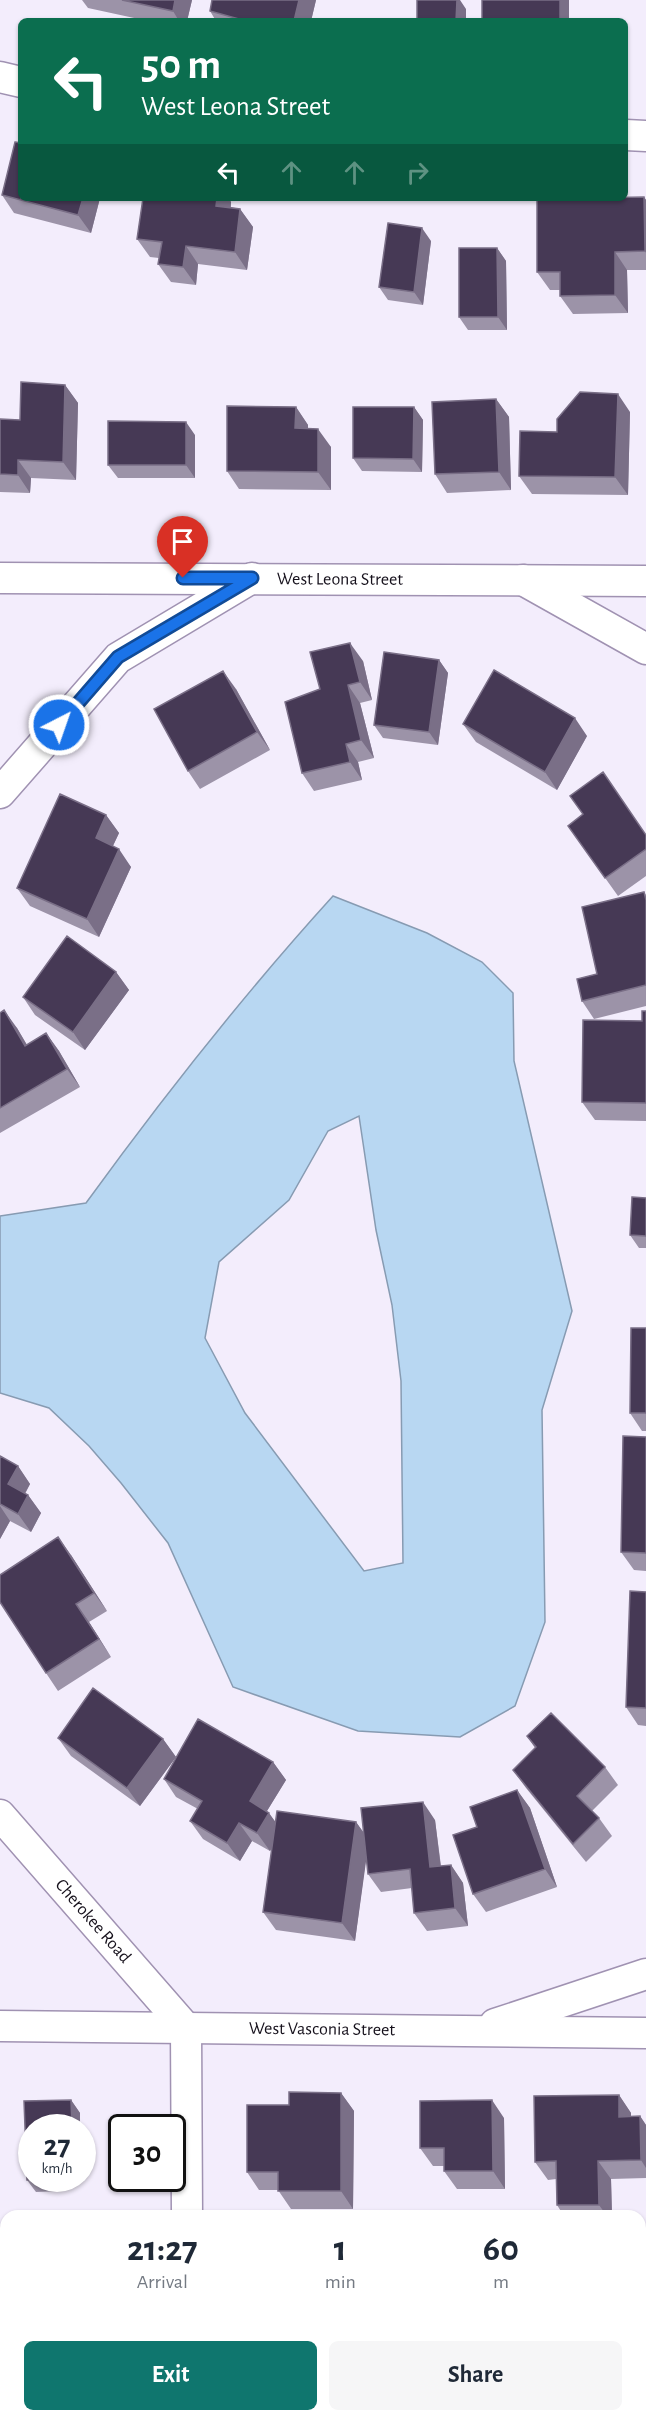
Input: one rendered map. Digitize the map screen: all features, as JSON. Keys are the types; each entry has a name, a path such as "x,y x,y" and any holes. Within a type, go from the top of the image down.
{"street":[{"path":"0,77 18,81"},
{"path":"628,135 646,136"},
{"name":"West Leona Street","path":"0,578 646,580"},
{"path":"0,793 118,657 252,578"},
{"path":"521,579 646,649"},
{"name":"Cherokee Road","path":"0,1815 186,2028"},
{"path":"472,2032 646,1974"},
{"name":"West Vasconia Street","path":"0,2026 646,2033"},
{"path":"186,2028 187,2210"}],"water":[{"path":"333,896 427,933 482,962 513,993 514,1061 572,1311 542,1410 545,1622 515,1706 460,1737 358,1731 233,1687 168,1543 121,1483 89,1446 49,1408 0,1393 0,1216 86,1203 205,1046","holes":["359,1116 376,1230 392,1305 401,1381 403,1563 364,1571 245,1413 205,1338 219,1262 289,1200 328,1131"]}],"building":[{"path":"122,0 175,0 173,11"},
{"path":"212,0 299,0 295,18 235,18 210,11"},
{"path":"417,0 457,0 456,18 417,18"},
{"path":"482,0 560,0 560,18 482,18"},
{"path":"15,142 18,142 18,199 2,195"},
{"path":"628,197 644,197 645,251 615,252 615,295 560,296 560,272 537,272 537,201 628,201"},
{"path":"25,201 82,201 78,215"},
{"path":"143,201 217,201 216,206 240,209 235,252 186,246 183,267 158,264 162,242 137,239"},
{"path":"388,223 422,228 414,292 379,287"},
{"path":"459,248 497,248 498,317 459,317"},
{"path":"21,382 65,385 63,462 18,460 18,475 0,474 0,419 20,420"},
{"path":"580,392 618,394 615,477 519,476 520,431 557,432 557,419"},
{"path":"496,399 499,472 435,474 432,402"},
{"path":"227,406 296,407 295,428 318,429 318,472 227,471"},
{"path":"353,407 414,407 413,459 353,458"},
{"path":"108,421 186,422 186,465 108,465"},
{"path":"350,643 360,682 348,685 361,740 346,744 350,762 302,773 285,702 320,689 310,652"},
{"path":"384,652 439,660 429,732 374,725"},
{"path":"494,670 575,718 545,772 463,724"},
{"path":"223,671 257,732 188,771 154,709"},
{"path":"603,772 646,835 646,849 605,878 568,826 583,814 570,796"},
{"path":"60,794 106,815 96,838 119,849 87,919 17,888"},
{"path":"644,892 646,900 646,985 582,1001 577,979 597,974 582,907"},
{"path":"67,936 116,972 73,1032 23,997"},
{"path":"4,1010 25,1046 46,1033 67,1069 0,1108 0,1013"},
{"path":"642,1011 646,1011 646,1103 582,1102 583,1020 642,1021"},
{"path":"632,1197 646,1198 646,1236 630,1235"},
{"path":"631,1328 646,1328 646,1413 630,1413"},
{"path":"623,1436 646,1437 646,1553 621,1552"},
{"path":"0,1456 18,1466 8,1484 28,1495 18,1514 0,1504"},
{"path":"58,1537 94,1593 76,1604 99,1639 46,1673 0,1602 0,1575"},
{"path":"630,1591 646,1592 646,1708 626,1707"},
{"path":"93,1688 163,1739 127,1788 58,1738"},
{"path":"551,1713 605,1767 577,1796 599,1818 573,1844 513,1770 536,1747 527,1736"},
{"path":"198,1719 273,1762 250,1801 269,1813 257,1833 239,1823 227,1843 190,1821 202,1801 164,1779"},
{"path":"517,1790 545,1869 473,1894 453,1835 477,1827 470,1807"},
{"path":"423,1802 430,1867 451,1865 455,1908 414,1913 410,1869 368,1874 361,1808"},
{"path":"277,1811 356,1822 342,1923 263,1912"},
{"path":"289,2092 341,2093 341,2191 278,2191 278,2172 247,2172 247,2105 289,2105"},
{"path":"619,2095 619,2117 640,2116 641,2160 598,2161 599,2205 557,2205 556,2161 535,2162 534,2096"},
{"path":"71,2100 72,2114 24,2114 24,2101"},
{"path":"492,2100 493,2171 444,2171 444,2148 420,2148 420,2101"}],"route":[{"path":"59,725 118,657 252,578 183,578"}]}
